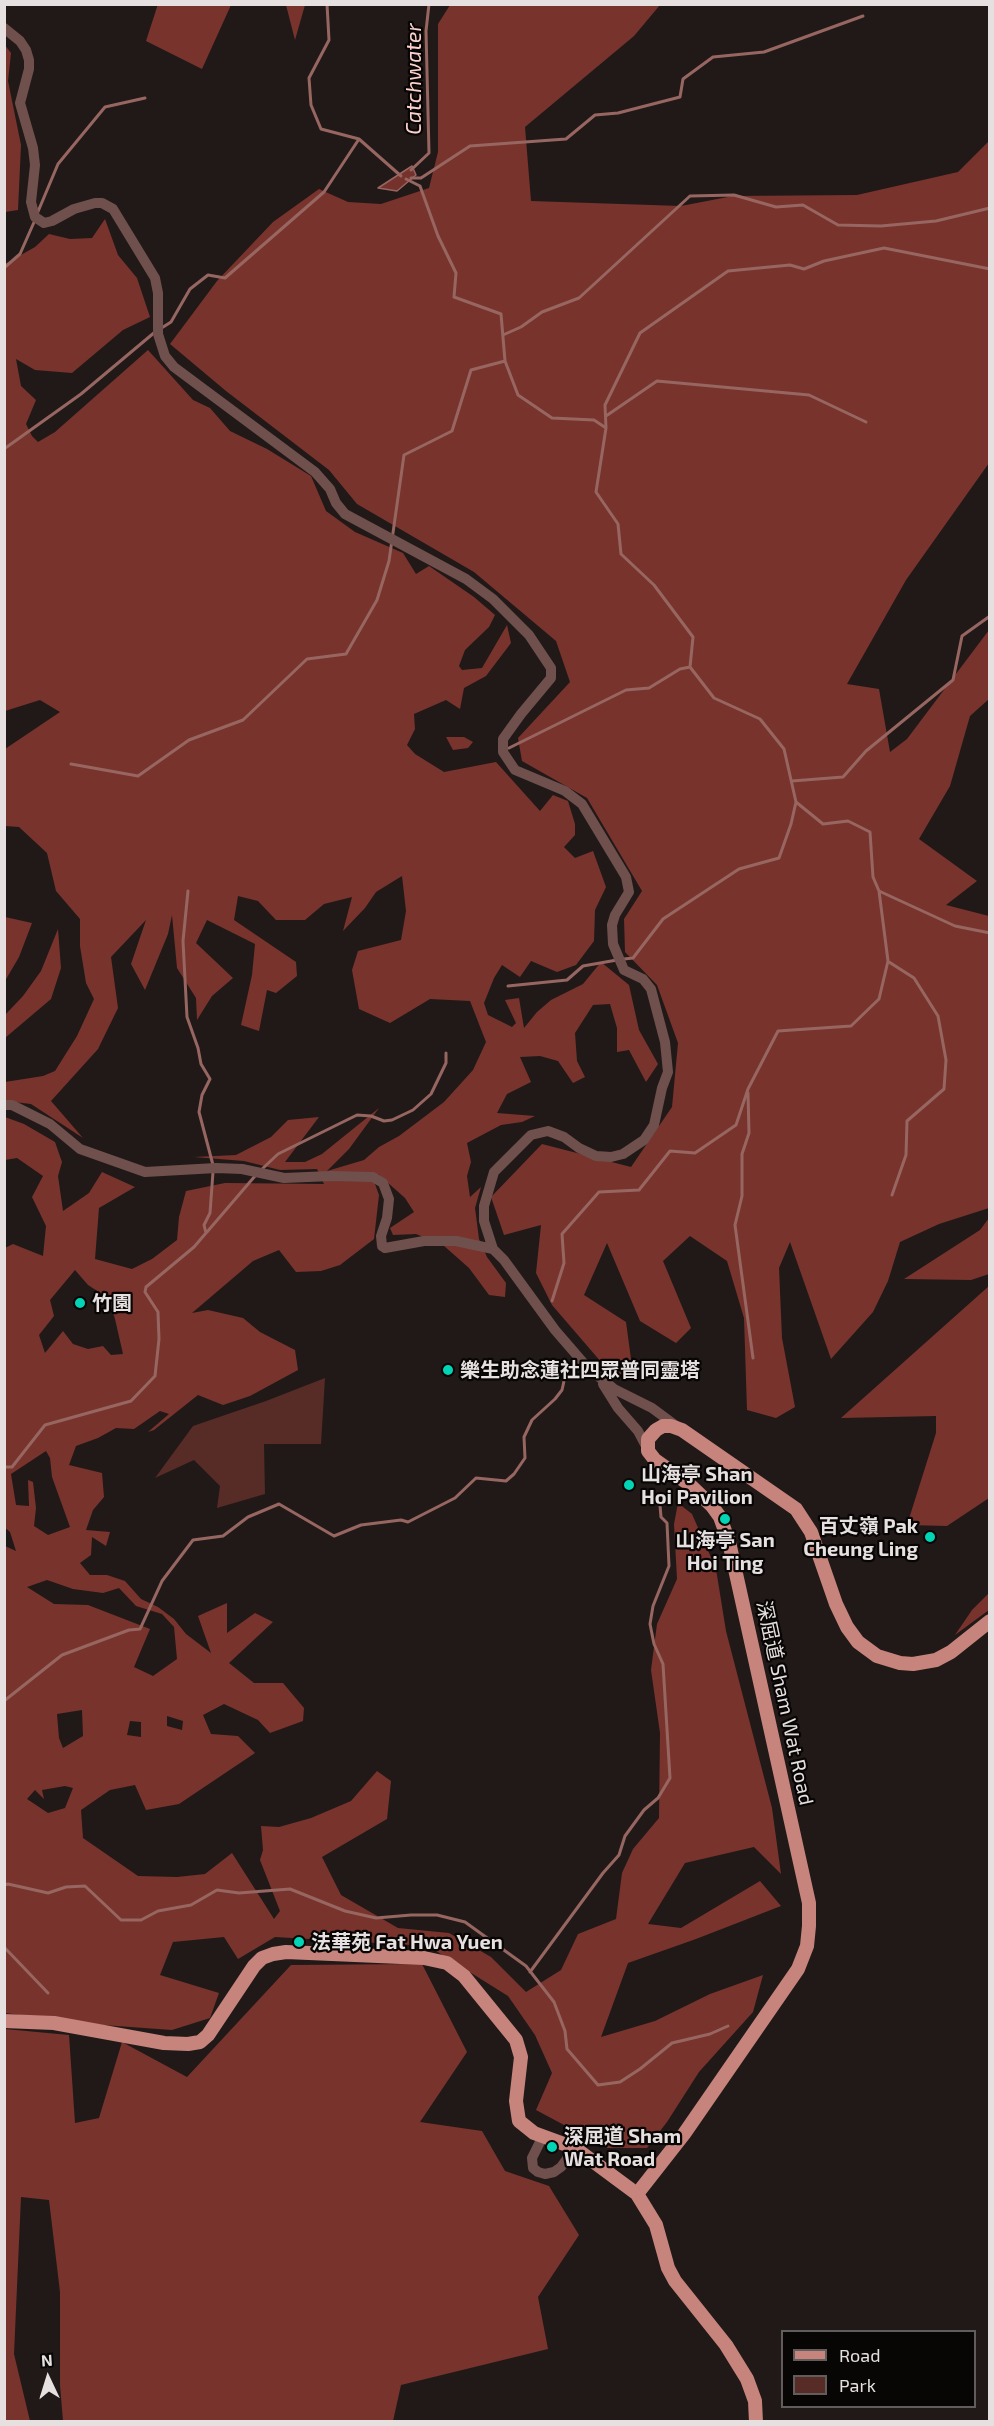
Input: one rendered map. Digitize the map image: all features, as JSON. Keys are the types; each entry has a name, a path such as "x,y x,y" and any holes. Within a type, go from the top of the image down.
{"main road":[{"path":"648,1451 648,1438 660,1427 671,1426 682,1430 796,1509 811,1532 841,1617 867,1650 877,1656 900,1663 927,1663 951,1652 990,1621"},
{"name":"深屈道 Sham Wat Road","path":"637,2194 684,2134 798,1969 807,1946 810,1926 809,1904 729,1542 720,1517 712,1506 690,1484 658,1463 648,1451"},
{"path":"4,2021 54,2023 164,2043 195,2043 204,2039 212,2031 254,1966 262,1958 273,1954 298,1953 441,1961 464,1976 513,2035 521,2057 516,2101 519,2121 534,2133 575,2148 637,2194 656,2225 668,2268 675,2281 726,2345 747,2379 755,2401 756,2421"}],"street":[{"name":"深屈道 Sham Wat Road","path":"4,28 20,41 29,60 29,69 20,104 33,148 35,165 31,202 35,218 44,223 74,209 95,203 102,203 113,209 154,278 158,293 158,334 165,356 174,367 315,472 330,489 336,503 345,514 466,579 493,599 529,635 551,668 551,678 503,740 503,752 515,770 565,791 582,804 626,877 629,892 613,919 613,944 624,970 643,979 651,989 663,1034 668,1072 650,1132 644,1140 623,1154 611,1157 596,1156 579,1148 564,1137 548,1131 531,1134 494,1172 484,1206 484,1221 493,1249 504,1260 555,1330 602,1381 618,1408 638,1431 648,1451"},
{"path":"4,1105 12,1106 50,1124 80,1149 145,1172 216,1168 242,1169 284,1178 374,1177 383,1183 389,1199 387,1218 381,1236 382,1246 385,1248 424,1241 456,1242 493,1249"},
{"name":"深屈道 Sham Wat Road","path":"602,1381 624,1395 652,1408 682,1430"},
{"path":"543,2136 532,2158 533,2168 538,2172 545,2174 554,2172 561,2167 575,2148"}],"green space":[{"path":"325,1378 321,1444 264,1444 265,1494 217,1508 220,1486 194,1460 155,1478 193,1426"}],"shaded area":[{"path":"158,4 231,5 202,69 146,41"},
{"path":"286,5 305,5 295,40"},
{"path":"450,5 660,5 634,36 525,127 531,201 681,206 733,196 857,195 958,172 989,141 989,463 906,580 847,684 879,689 890,752 907,739 989,630 989,699 970,716 950,786 919,839 977,881 946,905 989,916 989,1208 939,1224 900,1242 888,1281 873,1312 831,1359 790,1242 779,1268 782,1338 795,1407 776,1418 747,1410 744,1318 727,1261 690,1236 663,1261 691,1328 676,1343 640,1321 607,1243 584,1295 626,1322 633,1374 614,1377 552,1305 536,1273 541,1225 504,1235 491,1197 542,1144 631,1167 672,1107 678,1043 657,985 625,952 624,919 642,891 587,798 522,761 518,738 570,682 556,641 474,572 357,504 329,470 226,391 170,344 217,281 273,222 319,189 348,202 381,204 429,188 438,152 438,24"},
{"path":"4,44 11,53 8,81 21,145 18,210 5,212"},
{"path":"412,166 416,175 397,191 378,188"},
{"path":"105,219 118,255 137,278 150,317 123,330 72,373 35,370 16,359 21,386 36,400 26,424 32,436 38,442 55,432 148,350 193,400 210,408 230,431 267,449 311,476 326,511 355,532 403,553 416,574 429,566 474,597 495,615 489,627 465,650 459,666 462,670 482,668 507,625 511,643 486,676 464,688 460,709 446,700 414,714 415,729 407,745 415,754 444,772 496,762 540,811 553,795 568,801 575,824 575,835 564,847 575,858 593,851 606,887 595,910 594,941 576,965 557,972 531,961 520,977 502,965 484,1003 488,1015 512,1027 516,1023 505,1000 519,998 524,1028 551,1000 583,984 601,962 629,985 639,1030 658,1064 646,1082 629,1050 617,1052 617,1028 610,1004 593,1005 575,1033 577,1061 585,1077 573,1083 558,1061 540,1056 520,1057 531,1082 507,1094 497,1113 535,1116 522,1122 501,1125 467,1143 471,1162 467,1176 470,1197 481,1187 475,1208 479,1239 487,1257 506,1283 505,1297 489,1295 469,1268 443,1245 416,1234 393,1235 390,1228 414,1212 405,1198 378,1174 375,1184 379,1195 374,1239 340,1265 321,1271 296,1272 279,1250 253,1261 192,1313 208,1310 243,1318 260,1332 295,1350 298,1370 250,1396 223,1405 198,1395 154,1430 148,1432 169,1414 160,1411 134,1429 116,1428 76,1446 69,1465 102,1473 104,1497 93,1510 86,1530 110,1532 106,1546 92,1537 91,1555 80,1563 90,1575 107,1575 125,1581 141,1599 158,1607 174,1619 186,1634 211,1653 198,1616 227,1603 227,1633 255,1613 273,1622 229,1663 254,1683 283,1683 304,1708 303,1721 270,1733 258,1720 224,1704 203,1715 211,1734 238,1736 255,1753 179,1804 146,1810 135,1785 110,1790 81,1810 83,1838 138,1876 177,1877 205,1874 232,1853 274,1919 280,1911 260,1860 263,1850 261,1826 279,1827 311,1818 351,1801 377,1771 391,1781 387,1819 322,1857 341,1895 398,1928 449,1933 491,1957 526,1992 561,1970 578,1934 616,1919 622,1873 633,1849 659,1818 660,1733 651,1670 657,1624 677,1579 674,1524 678,1503 692,1514 716,1569 726,1631 772,1808 781,1874 754,1847 685,1863 648,1924 681,1928 760,1881 781,1906 628,1963 601,2037 655,2021 710,1994 763,1975 753,2012 699,2072 667,2122 647,2148 607,2148 536,2110 552,2073 535,2035 508,1996 428,1946 275,1937 238,1959 224,1937 173,1942 160,1975 219,1993 210,2018 172,2030 89,2024 5,2013 5,1546 16,1551 10,1532 4,1527 5,1248 13,1244 43,1256 46,1226 32,1197 43,1176 17,1158 5,1160 5,1117 24,1124 55,1142 62,1162 58,1176 63,1211 89,1193 102,1172 135,1187 99,1208 95,1259 132,1269 152,1259 177,1240 179,1217 186,1191 225,1183 324,1184 317,1169 280,1170 244,1161 194,1157 236,1155 271,1137 288,1120 319,1117 285,1162 305,1162 322,1154 379,1108 349,1149 327,1171 364,1160 444,1102 473,1070 486,1042 470,1001 430,999 390,1023 359,1009 352,970 358,951 401,940 406,911 402,876 376,892 365,908 343,931 352,897 324,904 305,920 276,920 258,901 238,896 234,920 296,962 297,976 276,993 267,990 259,1031 241,1025 252,975 255,944 207,920 196,943 233,978 212,996 197,1020 196,998 177,968 172,915 168,934 145,990 131,964 146,920 111,957 118,1008 98,1049 51,1101 83,1138 31,1104 5,1101 5,1082 43,1076 55,1071 77,1036 94,999 86,983 80,946 80,919 56,891 47,853 19,827 5,826 5,749 60,712 40,700 5,711 5,264 35,247 49,234 70,239 92,238","holes":["75,1270 88,1285 108,1298 123,1354 111,1355 103,1346 88,1349 73,1344 63,1331 45,1353 39,1335 54,1316 50,1300","46,1451 50,1458 52,1477 70,1527 48,1535 34,1526 36,1508 33,1482 28,1480 29,1506 16,1505 11,1474","47,1580 73,1589 103,1593 119,1588 136,1606 162,1614 174,1627 177,1659 153,1676 134,1667 150,1629 88,1605 54,1604 27,1587","82,1710 83,1736 63,1748 59,1738 57,1714","167,1716 183,1721 182,1730 167,1726","130,1721 141,1722 141,1737 127,1735","65,1786 73,1788 65,1808 48,1813 27,1799 35,1790 44,1799 42,1790"]},
{"path":"446,737 464,737 473,742 468,748 453,750"},
{"path":"5,917 32,923 19,957 5,981"},
{"path":"58,929 61,968 51,999 5,1038 5,1015 23,996 41,971"},
{"path":"989,1218 989,1274 971,1280 904,1279 980,1230"},
{"path":"989,1286 989,1498 947,1526 907,1525 936,1433 936,1416 841,1418"},
{"path":"989,1593 989,1610 955,1635 972,1610"},
{"path":"422,1964 467,2052 420,2122 482,2131 505,2171 549,2186 579,2235 538,2297 548,2349 401,2385 393,2421 63,2421 60,2385 60,2292 49,2200 21,2197 14,2354 30,2421 5,2422 5,2029 69,2035 75,2123 99,2118 122,2042 187,2077 291,1965"}],"waterway":[{"path":"327,4 329,40 309,78 311,105 321,129 359,139 401,176"},
{"name":"Catchwater","path":"411,170 429,153 426,31 429,4"},
{"path":"411,178 421,178 470,146 566,139 595,115 618,113 680,97 683,79 713,57 764,52 863,16"},
{"path":"37,214 58,164 105,107 145,98"},
{"path":"160,329 171,322 190,289 208,275 225,278 324,192 359,139"},
{"path":"406,179 420,186 438,236 456,273 454,297 501,314 505,361 518,395 552,418 594,420 606,428 596,492 618,524 621,554 654,585 693,637 690,667 714,698 760,719 784,749 796,802 823,824 848,821 870,832 873,877 879,891 955,926 990,933"},
{"path":"503,335 521,327 542,312 579,298 690,196 734,195 776,207 803,205 838,225 881,226 936,221 990,208"},
{"path":"4,268 20,254 35,220"},
{"path":"606,428 605,405 640,333 728,271 790,265 804,269 824,261 884,248 990,269"},
{"path":"4,449 81,394 155,332"},
{"path":"71,764 138,776 189,740 243,720 307,659 346,654 377,600 389,561 404,455 452,431 471,370 505,361"},
{"path":"606,416 657,381 809,395 866,422"},
{"path":"792,781 843,777 866,751 953,680 962,636 990,616"},
{"path":"509,748 626,690 649,688 680,669 690,667"},
{"path":"624,959 633,958 663,919 739,869 779,858 796,802"},
{"path":"188,891 183,941 187,1017 201,1064 210,1079 202,1095 199,1112 213,1165"},
{"path":"552,1301 564,1263 562,1234 599,1192 639,1190 670,1151 695,1153 736,1125 748,1089 778,1031 851,1026 879,999 888,961 879,891"},
{"path":"508,986 567,980 583,966 617,960"},
{"path":"889,962 914,978 938,1016 946,1060 944,1089 907,1121 906,1155 892,1195"},
{"path":"260,1171 278,1154 357,1115 371,1116 384,1121 392,1120 413,1110 431,1094 446,1063 446,1053"},
{"path":"748,1093 749,1133 742,1154 742,1196 735,1225 753,1358"},
{"path":"4,1467 12,1467 45,1425 131,1401 155,1376 159,1339 158,1312 145,1292 146,1287 194,1247 206,1233 204,1225 210,1213 213,1172"},
{"path":"207,1232 255,1176"},
{"path":"4,1701 62,1655 129,1630 140,1629 162,1581 193,1540 223,1536 248,1517 279,1504 334,1536 361,1525 401,1520 408,1522 455,1498 476,1478 506,1481 525,1458 524,1437 532,1420 555,1399 562,1390 564,1381"},
{"path":"530,1972 603,1873 619,1855 625,1836 644,1810 658,1798 670,1778 663,1664 654,1644 650,1624 653,1606 669,1566 667,1523 661,1517 659,1494"},
{"path":"4,1885 48,1893 66,1887 85,1886 121,1920 141,1920 158,1911 191,1905 217,1890 239,1893 290,1889 345,1911 376,1918 437,1915 465,1922 526,1966 554,2002 565,2031 567,2049 598,2085 620,2082 672,2043 710,2034 728,2026"},
{"path":"4,1947 48,1993"}],"place":[{"name":"竹園","path":"80,1303"},
{"name":"樂生助念蓮社四眾普同靈塔","path":"448,1370"},
{"name":"山海亭 Shan Hoi Pavilion","path":"629,1485"},
{"name":"山海亭 San Hoi Ting","path":"725,1519"},
{"name":"百丈嶺 Pak Cheung Ling","path":"930,1537"},
{"name":"法華苑 Fat Hwa Yuen","path":"299,1942"},
{"name":"深屈道 Sham Wat Road","path":"552,2147"}]}
